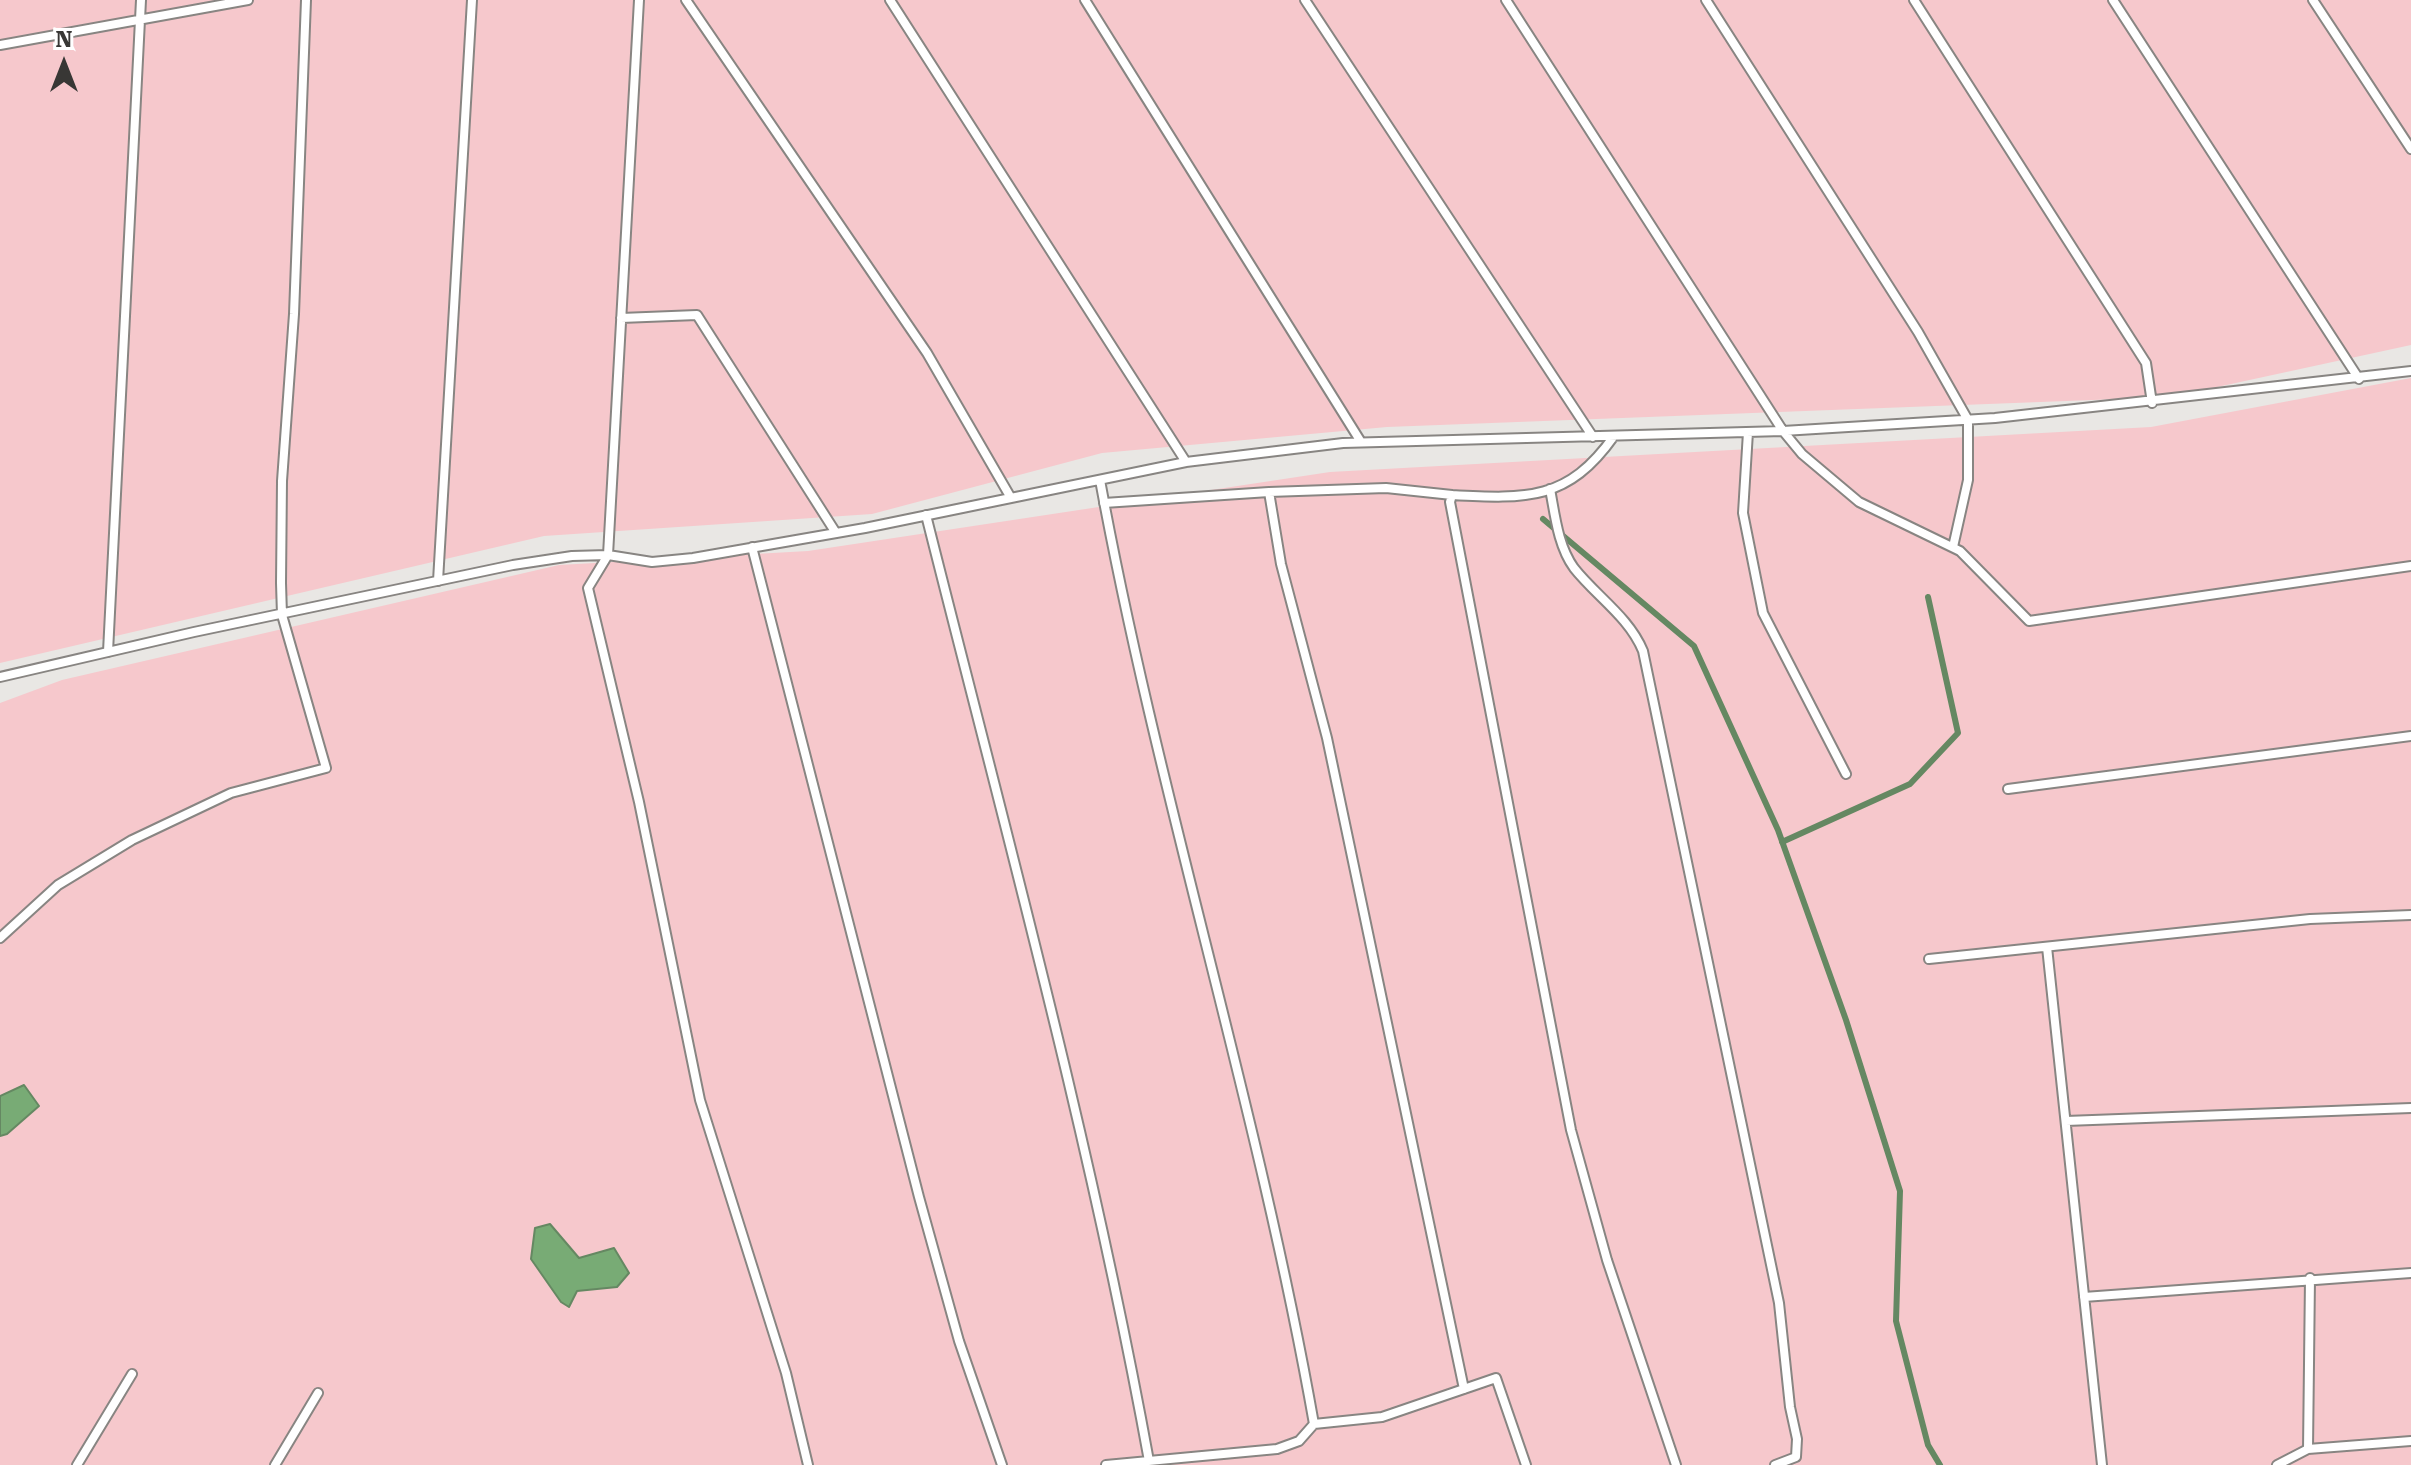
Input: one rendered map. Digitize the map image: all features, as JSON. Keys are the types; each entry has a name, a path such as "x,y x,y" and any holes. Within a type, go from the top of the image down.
{"lane":[{"path":"108,652 141,0"},
{"path":"0,45 248,0"},
{"path":"0,938 58,885 132,840 231,793 326,768 282,615 282,481 294,314 306,0"},
{"path":"438,581 472,0"},
{"path":"639,0 608,555 588,588 639,802 700,1100 786,1373 808,1465"},
{"path":"686,0 927,353 1011,498"},
{"path":"890,0 1186,462"},
{"path":"1085,0 1361,442"},
{"path":"1305,0 1593,437"},
{"path":"1506,0 1783,431 1802,454 1859,502 1953,547 2029,621 2411,566"},
{"path":"1706,0 1902,307 1968,420 1968,480 1953,547"},
{"path":"1914,0 2146,363 2152,403"},
{"path":"2113,0 2359,379"},
{"path":"2313,0 2411,149"},
{"path":"621,318 697,315 836,533"},
{"path":"0,677 513,565 608,555 652,562 752,547 836,533 1186,462 1361,442 1783,431 1968,420 2152,403 2411,371"},
{"path":"1748,432 1743,513 1763,613 1846,774"},
{"path":"1104,503 1386,488 1507,498 1574,481 1594,464 1614,436"},
{"path":"1100,480 1194,905 1260,1160 1314,1424"},
{"path":"1550,489 1560,538 1573,566 1636,635 1643,651 1779,1303 1790,1407 1797,1439 1796,1457 1775,1465"},
{"path":"1269,492 1281,564 1327,738 1464,1389"},
{"path":"1452,495 1450,502 1455,538 1571,1130 1607,1260 1676,1465"},
{"path":"926,515 1065,1069 1110,1260 1149,1461"},
{"path":"752,547 919,1197 959,1341 1002,1465"},
{"path":"2008,789 2411,736"},
{"path":"1929,959 2310,919 2411,915"},
{"path":"2047,947 2102,1465"},
{"path":"2066,1121 2411,1108"},
{"path":"2084,1297 2310,1278 2411,1273"},
{"path":"2308,1449 2310,1278"},
{"path":"77,1465 132,1374"},
{"path":"1106,1465 1277,1449 1299,1441 1314,1424 1382,1417 1496,1378 1526,1465"},
{"path":"275,1465 318,1393"},
{"path":"2277,1465 2308,1449 2411,1441"}],"shaded area":[{"path":"0,0 2411,0 2411,345 2171,397 1387,427 1102,453 872,514 544,536 0,663"},
{"path":"2411,378 2411,1465 0,1465 0,703 62,680 559,565 808,551 1330,472 2151,427"},
{"path":"24,1085 39,1106 7,1134 0,1136 0,1096"},
{"path":"550,1224 579,1258 614,1248 629,1273 617,1287 577,1291 569,1307 561,1302 531,1259 535,1228"}],"waterway":[{"path":"1543,519 1694,646 1778,830 1846,1020 1900,1191 1896,1321 1928,1445 1940,1465"},
{"path":"1782,842 1910,784 1958,733 1928,597"}]}
